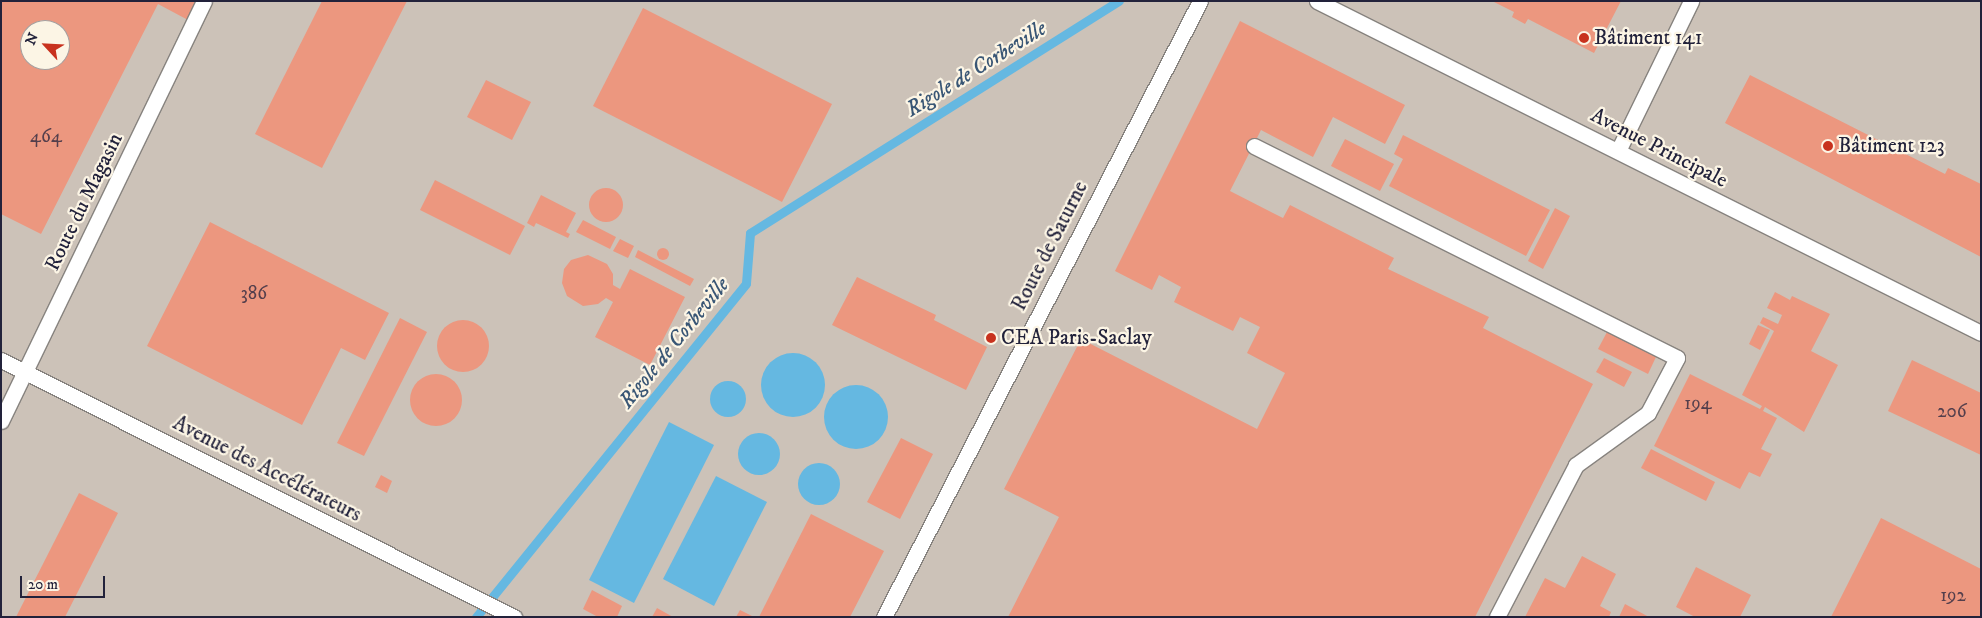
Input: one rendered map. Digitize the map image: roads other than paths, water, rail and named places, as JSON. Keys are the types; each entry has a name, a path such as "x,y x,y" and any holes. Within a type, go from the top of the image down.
{"lane":[{"name":"Route du Magasin","path":"1,421 204,1"},
{"name":"Route de Saturne","path":"884,617 1200,1"},
{"name":"Avenue Principale","path":"1317,1 1981,333"},
{"path":"1618,151 1691,1"},
{"path":"1254,146 1677,358 1648,413 1576,465 1497,617"},
{"name":"Avenue des Accélérateurs","path":"1,360 514,617"}],"water":[{"path":"793,353 811,359 819,367 825,385 819,403 811,411 793,417 775,411 767,403 761,385 767,367 775,359"},
{"path":"728,381 741,386 746,399 741,412 728,417 715,412 710,399 715,386"},
{"path":"856,385 874,391 882,399 888,417 882,435 874,443 856,449 838,443 830,435 824,417 830,399 838,391"},
{"path":"669,422 714,445 634,603 589,580"},
{"path":"755,433 763,433 774,439 780,454 774,469 763,475 755,475 744,469 738,458 738,450 744,439"},
{"path":"823,463 831,466 837,472 840,484 837,496 831,502 815,505 807,502 801,496 798,480 801,472 807,466"},
{"path":"716,476 767,502 714,606 663,579"}],"waterway":[{"name":"Rigole de Corbeville","path":"476,617 746,283 750,233 1119,1"}],"place":[{"name":"Bâtiment 141","path":"1584,38"},
{"name":"Bâtiment 123","path":"1828,146"},
{"name":"CEA Paris-Saclay","path":"991,338"}]}
